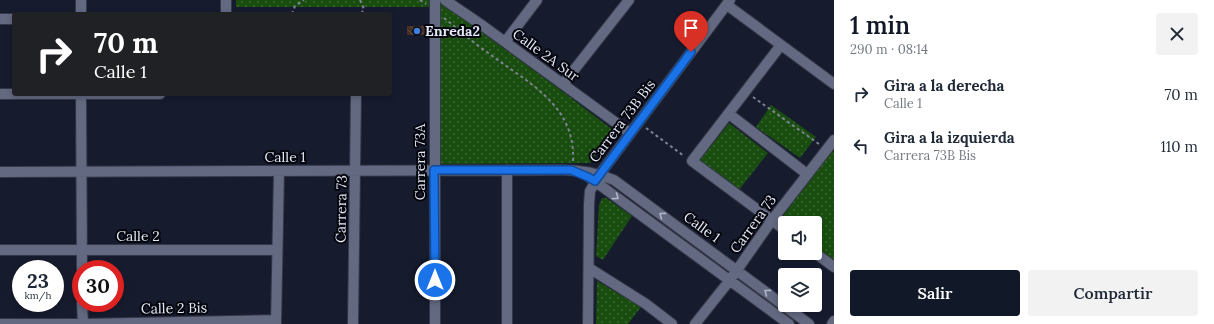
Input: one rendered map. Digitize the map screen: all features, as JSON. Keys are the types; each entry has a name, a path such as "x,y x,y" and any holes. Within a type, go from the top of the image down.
{"street":[{"path":"81,0 81,12"},
{"path":"226,0 226,12"},
{"name":"Carrera 73A","path":"435,0 435,324"},
{"name":"Calle 2A Sur","path":"445,0 630,133"},
{"path":"505,42 537,0"},
{"path":"563,84 629,0"},
{"path":"728,2 781,45 834,84"},
{"name":"Carrera 73B Bis","path":"588,324 590,191 597,178 728,2"},
{"path":"0,19 12,19"},
{"path":"778,225 692,161 781,45"},
{"path":"0,94 12,94"},
{"path":"81,96 82,260"},
{"name":"Carrera 73","path":"353,324 356,96"},
{"path":"729,114 807,174"},
{"name":"Carrera 73","path":"695,324 730,280 772,220 807,174 832,144"},
{"name":"Calle 1","path":"0,172 507,170 572,168 597,178 614,180 809,324"},
{"path":"507,170 507,324"},
{"path":"276,322 276,250 279,171"},
{"name":"Calle 1","path":"597,178 789,324"},
{"name":"Calle 2","path":"0,250 276,250"},
{"path":"822,258 834,267"},
{"path":"589,268 646,304 672,324"},
{"path":"82,312 83,324"},
{"name":"Calle 2 Bis","path":"0,324 276,322"}],"path":[{"path":"293,12 295,6 304,0"},
{"path":"360,0 364,9 362,12"},
{"path":"420,0 486,52 546,96 563,115 570,131 574,149 572,168"},
{"path":"745,92 832,144"},
{"path":"638,123 692,161"}],"green space":[{"path":"236,0 429,0 429,7 236,7"},
{"path":"439,1 613,130 590,163 438,164"},
{"path":"771,105 816,137 800,158 756,127"},
{"path":"729,123 768,153 739,190 700,160"},
{"path":"832,150 834,152 834,260 822,251 822,216 783,216"},
{"path":"602,198 606,198 632,216 603,260 596,256 599,205"},
{"path":"597,281 641,307 628,324 596,324"}],"building":[{"name":"Enreda2","path":"407,26 427,26 427,35 407,35"}],"place":[{"name":"Enreda2","path":"417,31"}],"route":[{"path":"435,280 434,170 571,170 595,181 691,52"}]}
